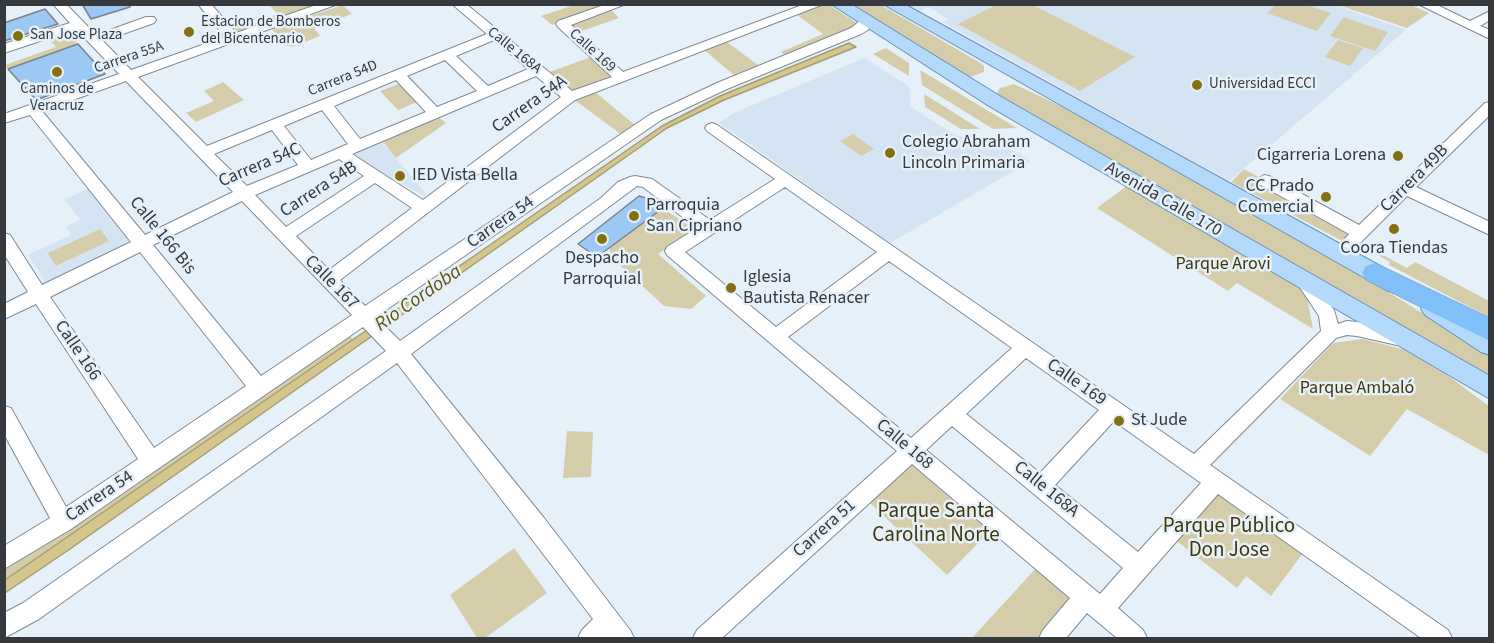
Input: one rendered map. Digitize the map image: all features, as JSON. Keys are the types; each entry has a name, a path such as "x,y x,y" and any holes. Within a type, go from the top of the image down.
{"highway":[{"path":"1375,273 1490,330"}],"main road":[{"name":"Avenida Calle 170","path":"839,4 996,102 1490,389"},
{"path":"891,4 1340,253 1490,345"},
{"path":"924,59 956,75 975,80 986,77 991,69 976,51"},
{"path":"996,102 992,91 997,85 1015,81 1083,110"},
{"path":"1438,360 1490,398"}],"street":[{"path":"204,4 234,39"},
{"name":"Carrera 55A","path":"4,119 332,4"},
{"name":"Calle 168A","path":"458,4 570,96"},
{"name":"Calle 169","path":"620,4 562,24 621,78"},
{"name":"Carrera 54A","path":"328,279 570,96 818,4"},
{"path":"1424,4 1490,35"},
{"name":"Calle 167","path":"60,5 395,348 536,525 615,630"},
{"path":"1470,26 1490,15"},
{"path":"93,40 150,20"},
{"name":"Carrera 54","path":"4,559 63,522 260,389 369,321 670,110 856,31 866,22"},
{"path":"4,49 78,24"},
{"name":"Carrera 54D","path":"203,153 496,35"},
{"path":"447,55 486,92"},
{"name":"Carrera 54C","path":"4,312 243,194 538,70"},
{"path":"398,75 435,113"},
{"path":"325,104 357,146"},
{"name":"Carrera 49B","path":"1340,253 1490,106"},
{"name":"Calle 166 Bis","path":"33,109 260,389"},
{"path":"275,124 308,167"},
{"name":"Calle 169","path":"712,128 1440,639"},
{"path":"340,153 423,208"},
{"name":"Carrera 54B","path":"284,236 375,176"},
{"path":"4,626 31,611 395,348 607,202 624,186 640,181 653,186 709,228 785,180"},
{"path":"1264,180 1361,233"},
{"path":"1406,189 1490,229"},
{"name":"Calle 168","path":"709,228 673,251 1135,639"},
{"name":"Calle 166","path":"4,239 39,295 152,462"},
{"path":"775,337 889,252"},
{"path":"1306,283 1328,315 1330,333"},
{"path":"1195,467 1330,333 1347,328 1368,330 1404,340"},
{"name":"Carrera 51","path":"705,639 1025,348"},
{"path":"1042,485 1113,410"},
{"path":"4,414 63,522"},
{"name":"Calle 168A","path":"952,414 1042,485 1139,567"},
{"path":"1050,639 1139,567 1216,482"},
{"path":"590,639 615,630"}],"shaded area":[{"name":"Universidad ECCI","path":"1332,4 1406,30 1229,181 943,22 948,19 929,7 920,11 908,5"},
{"name":"Colegio Abraham Lincoln Primaria","path":"864,58 909,86 911,107 957,136 993,138 1031,161 890,243 719,123 734,113"},
{"name":"IED Vista Bella","path":"380,139 426,194 424,196 350,154"},
{"path":"92,187 132,240 46,283 28,255 71,235 66,227 80,220 65,199"}],"green space":[{"path":"269,5 319,5 236,34 228,26 242,21 246,25 278,14"},
{"path":"343,5 352,14 314,28 320,36 292,47 285,45 272,29"},
{"path":"574,5 607,5 552,25 541,16"},
{"path":"829,5 860,25 786,56 781,52 823,34 796,14"},
{"path":"844,5 881,5 977,61 984,66 984,72 970,77"},
{"path":"996,5 1033,5 1135,57 1080,91 958,24"},
{"path":"1275,5 1306,5 1331,13 1317,31 1267,13"},
{"path":"1338,5 1411,5 1429,13 1407,28"},
{"path":"611,10 619,18 576,33 568,25"},
{"path":"1344,17 1388,32 1375,51 1330,36"},
{"path":"65,31 78,44 8,69 5,65 56,47 47,37"},
{"path":"1338,40 1363,48 1350,66 1325,57"},
{"path":"727,42 758,65 734,75 704,50"},
{"path":"886,48 909,63 909,76 873,54"},
{"path":"591,57 612,76 570,92 547,73"},
{"path":"920,70 1017,128 993,129 922,85"},
{"path":"223,82 244,100 196,122 186,113 214,101 204,91"},
{"path":"399,84 417,102 398,110 380,91"},
{"path":"1014,84 1082,116 1287,230 1489,354 1489,384 999,98 997,93 1000,88"},
{"path":"594,91 636,126 622,135 572,98"},
{"path":"924,94 980,129 961,129 925,107"},
{"path":"437,116 446,123 396,158 381,139"},
{"path":"853,134 874,149 861,156 840,141"},
{"path":"1244,169 1357,232 1346,243 1231,182"},
{"name":"Parque Arovi","path":"1128,185 1306,292 1313,329 1237,283 1228,291 1097,208"},
{"path":"663,208 695,230 658,254 706,296 691,309 664,306 612,258 609,247"},
{"path":"100,229 109,241 56,266 48,253"},
{"path":"1381,254 1407,268 1415,262 1489,301 1489,317 1389,265 1390,262 1378,255"},
{"path":"350,335 353,340 5,580 5,568"},
{"name":"Parque Ambaló","path":"1362,339 1406,350 1447,375 1489,406 1489,455 1407,409 1370,456 1280,399 1333,343"},
{"path":"567,431 593,432 591,477 563,478"},
{"name":"Parque Santa Carolina Norte","path":"912,465 990,531 947,575 870,503"},
{"name":"Parque Público Don Jose","path":"1218,489 1303,553 1271,596 1246,576 1237,588 1174,539"},
{"path":"514,548 547,593 485,638 477,638 450,595"},
{"path":"1037,567 1074,599 1040,638 972,638"}],"water":[{"name":"Rio Cordoba","path":"849,43 856,47 724,100 667,128 5,593 5,580 662,126 720,96"}],"building":[{"path":"82,4 130,4 130,7 91,19"},
{"name":"San Jose Plaza","path":"45,9 58,24 4,41 4,23"},
{"name":"Caminos de Veracruz","path":"78,44 105,74 36,100 8,69"},
{"path":"639,196 657,201 663,208 597,257 578,244"}],"place":[{"name":"Estacion de Bomberos del Bicentenario","path":"189,32"},
{"name":"San Jose Plaza","path":"18,36"},
{"name":"Caminos de Veracruz","path":"57,72"},
{"name":"Universidad ECCI","path":"1197,85"},
{"name":"Colegio Abraham Lincoln Primaria","path":"890,153"},
{"name":"Cigarreria Lorena","path":"1398,156"},
{"name":"IED Vista Bella","path":"400,176"},
{"name":"CC Prado Comercial","path":"1326,197"},
{"name":"Parroquia San Cipriano","path":"634,216"},
{"name":"Coora Tiendas","path":"1394,229"},
{"name":"Despacho Parroquial","path":"602,239"},
{"name":"Iglesia Bautista Renacer","path":"731,288"},
{"name":"St Jude","path":"1119,421"}]}
